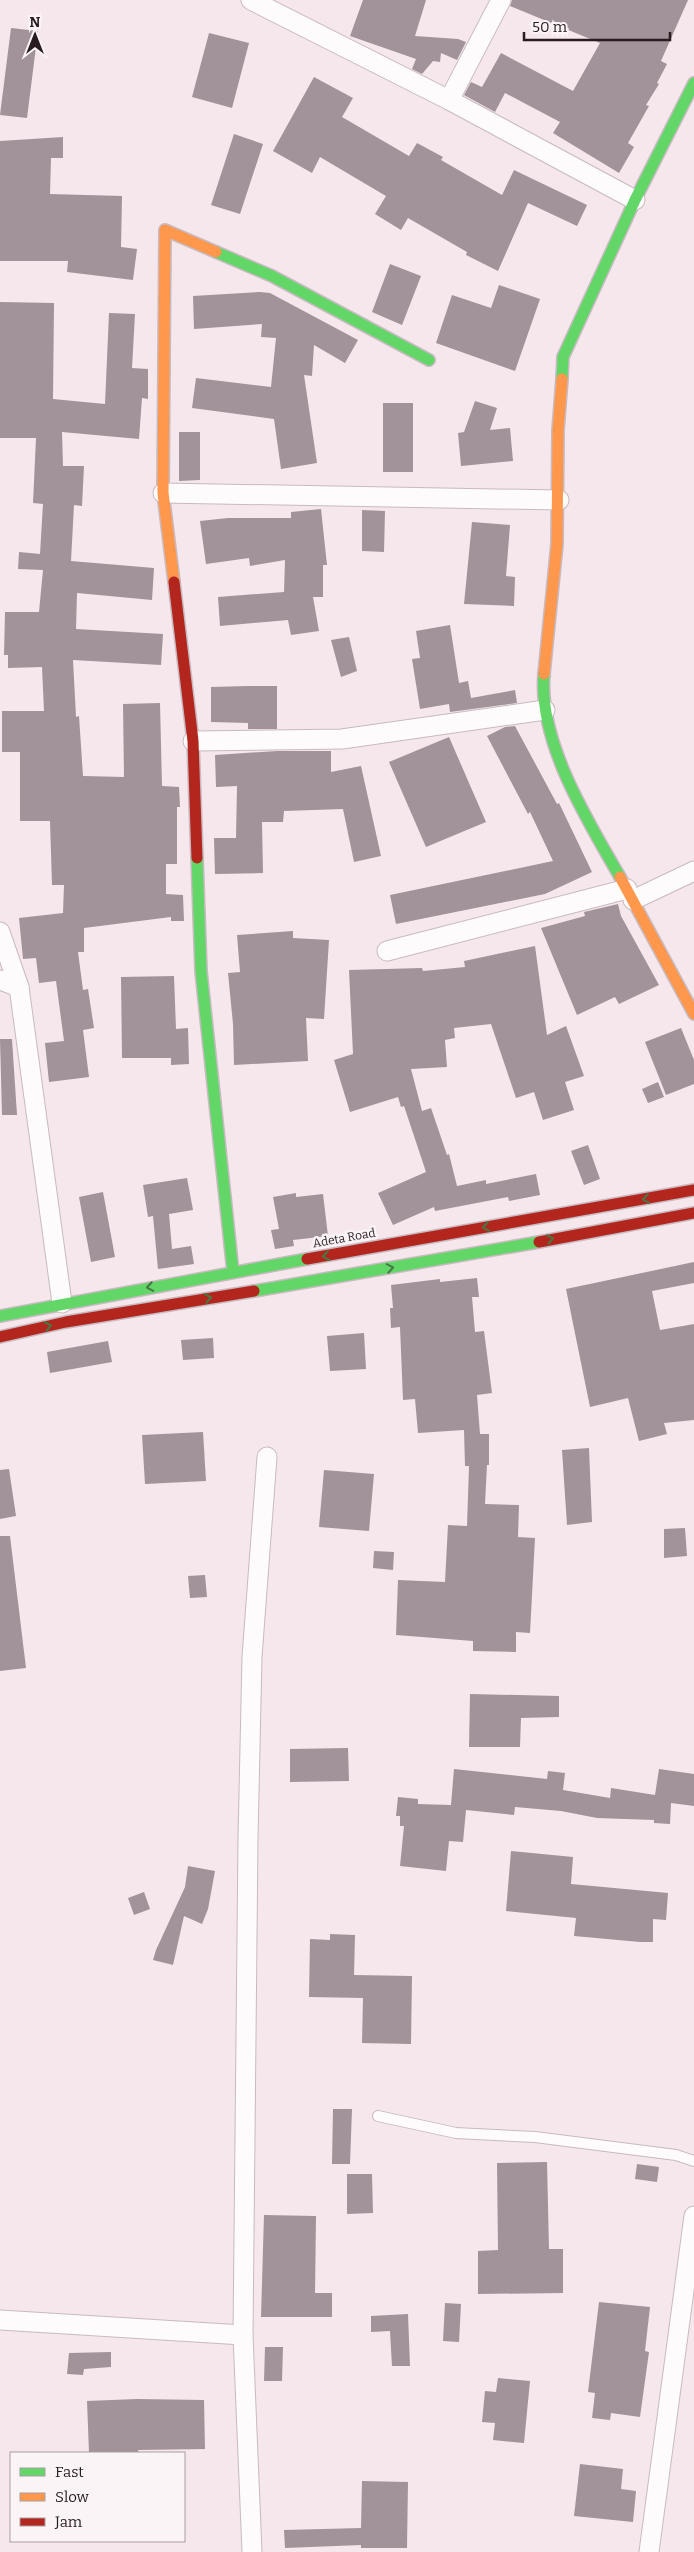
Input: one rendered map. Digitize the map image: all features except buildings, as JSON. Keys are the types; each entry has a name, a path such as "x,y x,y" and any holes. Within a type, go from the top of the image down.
{"street":[{"path":"251,0 449,100 635,200"},
{"path":"449,100 501,0"},
{"path":"694,83 635,200 563,357 558,430 559,500 543,687 545,710 552,738 580,806 630,894 694,1014"},
{"path":"232,1272 201,971 193,741 163,493 165,230 272,276 429,360"},
{"path":"163,493 559,500"},
{"path":"193,741 342,739 545,710"},
{"path":"387,951 630,894 694,871"},
{"path":"0,932 19,987 62,1303"},
{"path":"0,980 19,987"},
{"name":"Adeta Road","path":"0,1316 232,1272 694,1190"},
{"path":"0,1337 76,1321 446,1259 694,1213"},
{"path":"252,2552 243,2335 252,1657 267,1457"},
{"path":"649,2552 694,2216"},
{"path":"0,2320 243,2335"}],"lane":[{"path":"378,2116 456,2133 535,2137 676,2155 694,2161"}],"traffic: fast":[{"path":"562,379 563,357 635,200 694,83"},
{"path":"216,252 272,276 429,360"},
{"path":"544,674 544,700 549,727 557,753 580,806 620,877"},
{"path":"197,858 201,971 233,1272"},
{"path":"254,1291 539,1242"},
{"path":"0,1316 307,1259"}],"traffic: slow":[{"path":"174,582 163,493 165,230 216,252"},
{"path":"544,674 557,544 558,430 562,379"},
{"path":"620,877 694,1014"}],"traffic: jam":[{"path":"174,582 193,741 197,858"},
{"path":"307,1259 694,1190"},
{"path":"539,1242 694,1213"},
{"path":"0,1337 66,1322 254,1291"}]}
